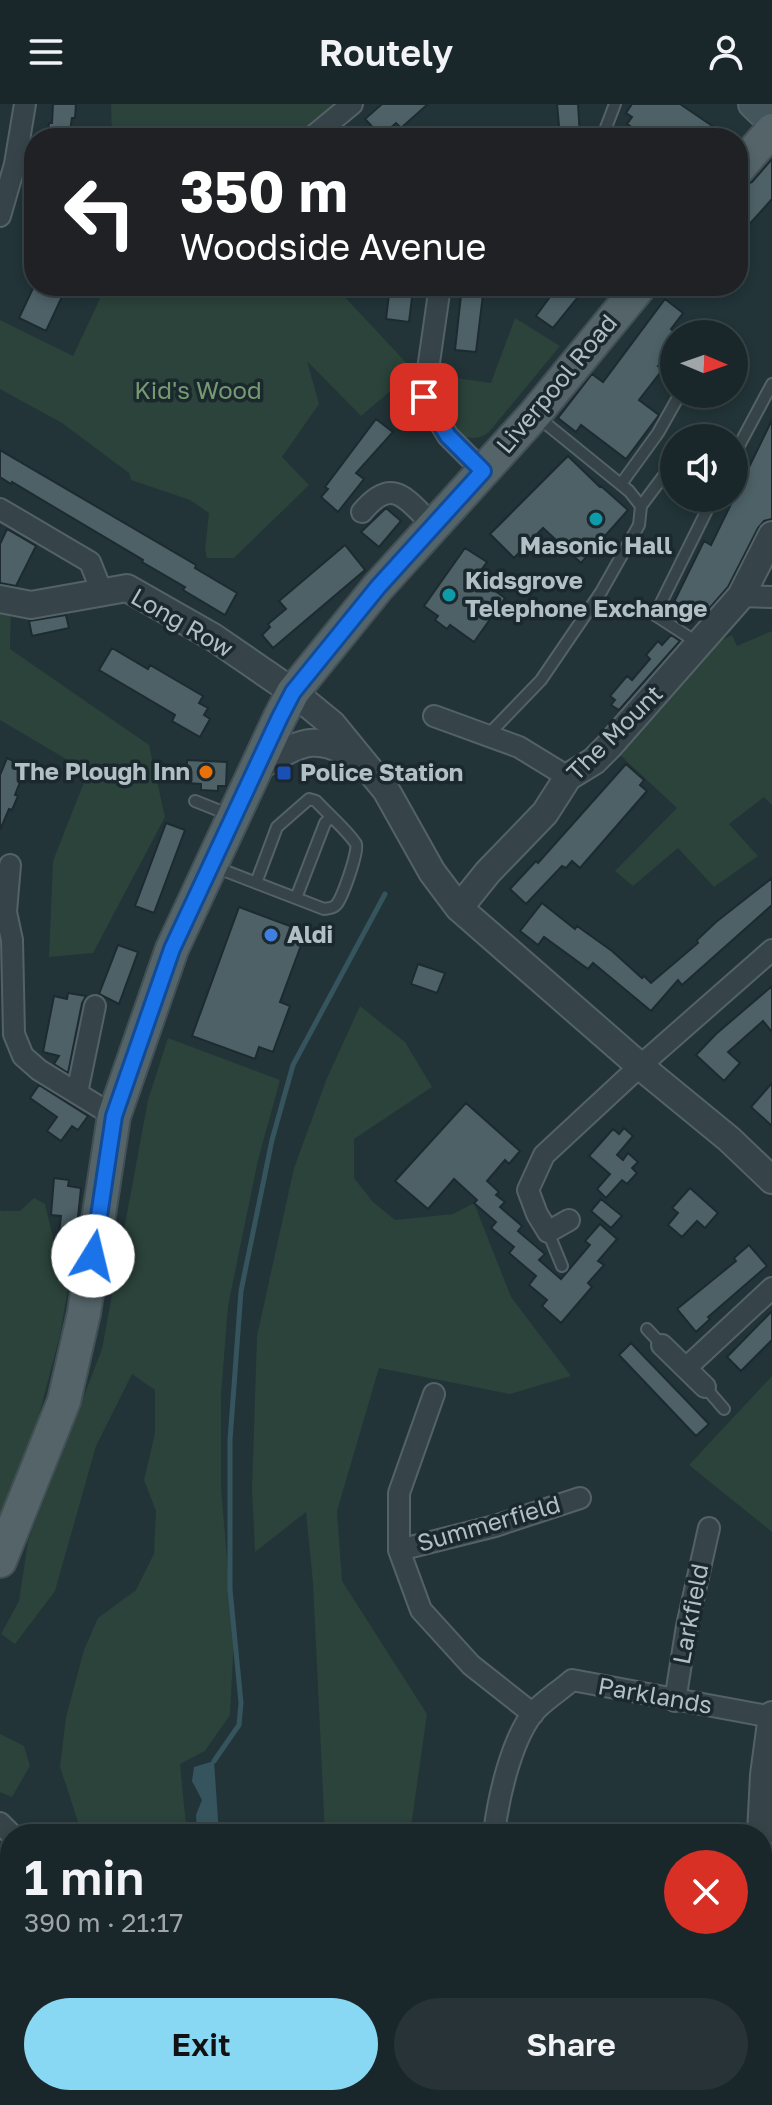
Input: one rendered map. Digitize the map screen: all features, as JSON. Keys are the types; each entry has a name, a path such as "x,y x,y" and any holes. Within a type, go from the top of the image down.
{"main road":[{"path":"753,104 772,122"},
{"path":"748,158 772,130"},
{"name":"Liverpool Road","path":"0,1561 64,1401 84,1313 114,1116 172,949 255,768 293,692 433,525 535,414 632,296"}],"street":[{"path":"0,216 15,164 25,104"},
{"path":"323,128 352,104"},
{"path":"439,296 424,397 448,436 483,471"},
{"path":"362,512 375,496 390,492 402,496 433,525"},
{"name":"Long Row","path":"0,509 90,562 102,592 127,588 213,637 293,692"},
{"name":"The Mount","path":"459,908 488,872 545,813 568,777 601,753 741,596 772,535"},
{"path":"0,599 31,605 102,592"},
{"path":"741,596 772,597"},
{"path":"293,692 332,724 386,790 432,872 459,908 729,1139 772,1180"},
{"path":"434,716 519,747 568,777"},
{"path":"255,768 315,741 335,745 367,766"},
{"path":"0,971 10,865"},
{"path":"6,912 12,940 14,1034 23,1056 39,1070 114,1116"},
{"path":"569,1220 548,1232 537,1214 528,1190 544,1155 772,950"},
{"path":"77,1093 95,1006"},
{"path":"686,1368 772,1288"},
{"path":"662,1345 705,1387"},
{"path":"434,1394 399,1493 399,1550 421,1610 471,1665 533,1714"},
{"name":"Summerfield","path":"399,1550 495,1526 580,1498"},
{"name":"Larkfield","path":"675,1701 687,1626 709,1528"},
{"name":"Parklands","path":"500,1824 500,1795 511,1758 533,1714 572,1680 675,1701 772,1716"},
{"path":"762,1824 772,1716"}],"lane":[{"path":"606,128 615,104"},
{"path":"748,429 772,384"},
{"path":"621,484 672,408"},
{"path":"535,414 621,484 641,506"},
{"path":"488,735 541,680 601,592 639,525 641,506 660,481"},
{"path":"699,644 655,615 706,512"},
{"path":"210,865 256,883 324,909 336,905 357,850 356,844 316,801 309,799 279,825 256,883"},
{"path":"195,801 232,816"},
{"path":"296,898 325,823 331,817"},
{"path":"548,1232 562,1266"},
{"path":"647,1329 662,1345"},
{"path":"705,1387 724,1409"}],"green space":[{"path":"111,104 337,104 307,128 112,128"},
{"name":"Kid's Wood","path":"101,296 344,296 414,371 361,416 307,361 319,404 282,457 309,485 234,558 207,558 209,513 190,500 131,480 129,473 62,423 0,389 0,320 73,356"},
{"path":"515,318 560,346 489,432 474,438 463,436 450,425 442,376 491,383"},
{"path":"0,597 11,602 10,649 149,745 165,817 93,953 49,957 53,861 88,772 0,720"},
{"path":"772,631 772,805 764,797 729,824 758,856 714,887 678,848 633,886 615,871 677,808 619,754 722,640 732,635 737,646"},
{"path":"360,1006 405,1042 432,1087 354,1139 354,1178 373,1202 395,1220 453,1214 474,1203 511,1297 571,1376 510,1394 379,1368 337,1511 342,1581 427,1714 411,1824 325,1824 313,1583 306,1512 255,1552 252,1489 257,1336 294,1168 327,1078"},
{"path":"168,1038 280,1080 258,1160 228,1306 221,1395 221,1489 234,1637 230,1715 205,1751 180,1764 186,1824 79,1824 60,1767 66,1717 84,1650 98,1618 136,1590 154,1554 156,1511 144,1480 155,1433 155,1390 132,1374 96,1446 55,1591 15,1644 1,1634 19,1601 28,1541 102,1349 148,1100"},
{"path":"34,1198 45,1204 54,1242 74,1252 60,1335 37,1423 0,1516 0,1209 20,1211"},
{"path":"772,1376 772,1532 689,1465"},
{"path":"0,1734 24,1746 30,1766 12,1797 0,1792"}],"water":[{"path":"214,1761 218,1824 196,1824 196,1815 202,1800 192,1781 194,1767"}],"building":[{"path":"53,104 76,104 70,128 48,128 49,123 52,123"},
{"path":"382,104 428,104 401,128 396,123 390,128 373,128 365,119"},
{"path":"557,104 578,104 580,128 559,128"},
{"path":"632,104 680,104 715,128 633,128 627,124 632,117 626,113"},
{"path":"772,159 772,199 748,226 748,184"},
{"path":"29,296 62,296 46,331 19,318"},
{"path":"389,296 412,296 409,322 386,319"},
{"path":"461,296 483,296 476,352 455,350"},
{"path":"551,296 579,296 553,328 536,316"},
{"path":"665,299 683,313 678,320 660,320 660,373 639,400 659,415 626,459 581,425 576,432 558,418 592,374 603,382"},
{"path":"376,419 393,432 356,473 364,479 338,512 321,497 328,489 325,487"},
{"path":"772,420 772,519 764,521 758,528 728,587 707,611 688,618 670,610 704,541 711,545 727,512 748,512 748,469"},
{"path":"0,450 196,565 195,568 237,593 225,615 183,590 185,587 143,560 0,477"},
{"path":"568,456 628,510 581,563 543,528 514,558 490,534"},
{"path":"386,508 401,521 379,547 361,532"},
{"path":"7,529 36,546 16,586 0,583 0,544"},
{"path":"345,545 365,570 273,648 262,635 270,627 268,624 286,609 279,601"},
{"name":"Kidsgrove Telephone Exchange","path":"465,548 487,562 476,577 505,598 474,642 450,625 447,629 435,620 438,616 424,606"},
{"path":"66,615 69,628 32,636 29,621"},
{"path":"671,635 680,641 619,710 611,705 615,700 610,696 627,676 632,680 650,659 646,655 658,641 662,645"},
{"path":"112,648 148,669 150,665 203,696 199,703 208,708 204,715 210,719 200,737 172,721 175,715 99,670"},
{"path":"7,758 26,767 15,795 18,796 0,830 0,775"},
{"name":"The Plough Inn","path":"187,760 227,762 226,786 218,786 218,791 201,790 201,784 186,783"},
{"path":"626,764 644,780 640,785 647,791 580,868 572,861 566,868 562,866 526,904 510,889 536,861 538,863"},
{"path":"166,823 185,830 154,913 135,906"},
{"path":"772,878 772,905 682,985 678,980 651,1011 593,963 588,969 544,937 538,945 520,931 542,903 575,929 577,926 612,951 651,983 698,943 697,940 716,922"},
{"path":"239,907 306,932 280,1002 290,1006 273,1052 259,1047 255,1059 192,1036"},
{"path":"118,945 138,952 119,1004 99,994"},
{"path":"418,964 445,973 437,993 411,984"},
{"path":"772,986 772,1032 763,1021 728,1052 740,1063 724,1081 696,1055"},
{"path":"68,993 86,996 68,1073 54,1064 59,1056 43,1052 54,996 67,999"},
{"path":"772,1083 772,1126 751,1107"},
{"path":"39,1085 88,1116 78,1130 72,1126 61,1141 47,1131 57,1117 30,1098"},
{"path":"466,1103 520,1151 509,1164 505,1160 487,1181 505,1202 500,1207 522,1226 518,1231 545,1254 539,1260 561,1279 590,1245 585,1241 600,1224 617,1239 598,1261 604,1265 588,1283 592,1287 561,1323 542,1306 547,1300 529,1285 536,1276 509,1253 514,1247 491,1228 496,1222 474,1203 477,1200 454,1179 428,1209 395,1181"},
{"path":"624,1128 633,1136 617,1155 623,1160 628,1153 638,1162 632,1168 637,1173 627,1184 622,1180 606,1198 597,1189 610,1174 589,1156 613,1129 619,1134"},
{"path":"54,1178 69,1180 68,1186 81,1188 76,1236 59,1234 61,1216 51,1215"},
{"path":"690,1188 718,1213 705,1228 697,1221 682,1237 668,1225 678,1213 672,1208"},
{"path":"601,1199 622,1216 611,1228 591,1211"},
{"path":"749,1245 767,1266 708,1317 710,1319 696,1332 677,1309 736,1261 734,1258"},
{"path":"772,1311 772,1340 741,1371 727,1357"},
{"path":"631,1343 709,1424 696,1436 619,1355"}],"waterway":[{"path":"214,1761 239,1725 241,1703 230,1589 230,1440 241,1291 272,1140 293,1065 385,894"}],"place":[{"name":"Masonic Hall","path":"596,519"},
{"name":"Kidsgrove Telephone Exchange","path":"449,595"},
{"name":"The Plough Inn","path":"206,772"},
{"name":"Police Station","path":"284,773"},
{"name":"Aldi","path":"271,935"}],"route":[{"path":"93,1256 114,1116 172,949 280,717 293,692 378,587 483,471 448,436 424,397"}]}
